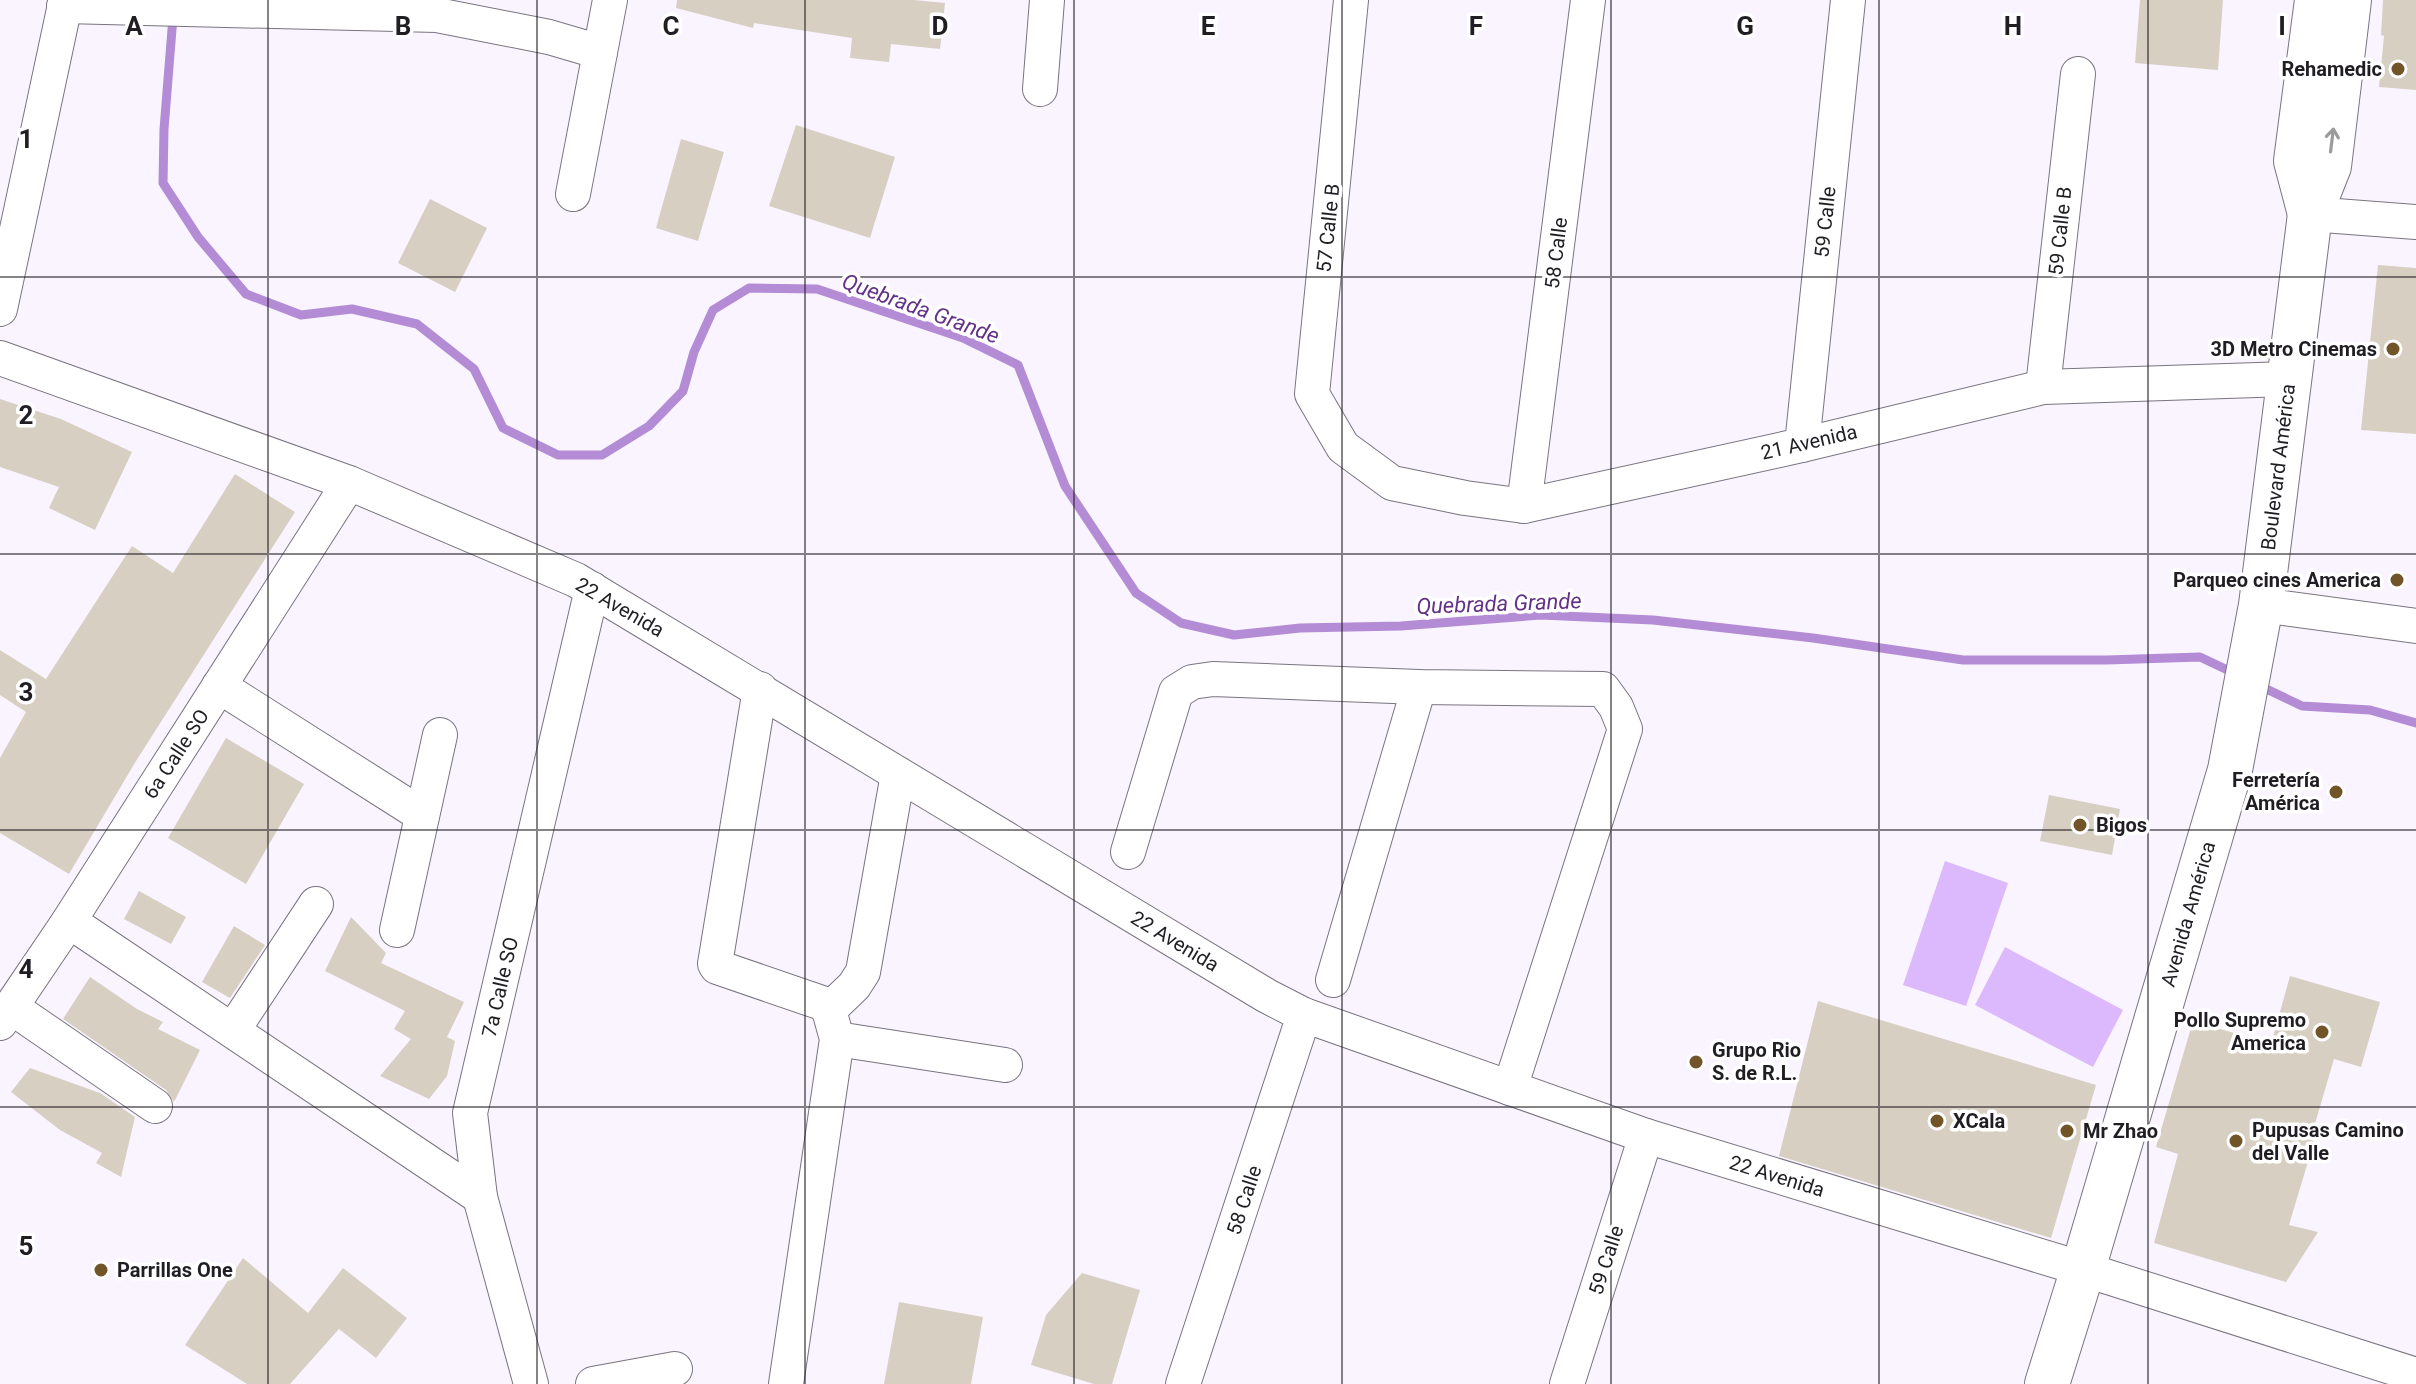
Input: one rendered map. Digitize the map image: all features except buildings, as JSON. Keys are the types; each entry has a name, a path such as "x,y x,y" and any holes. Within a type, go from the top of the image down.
{"main road":[{"name":"Boulevard América","path":"2310,214 2296,161 2317,0"},
{"name":"Boulevard América","path":"2259,615 2310,214 2329,166 2349,0"},
{"name":"Avenida América","path":"2047,1384 2230,770 2259,615"}],"street":[{"path":"573,194 610,0"},
{"path":"1040,89 1047,0"},
{"name":"57 Calle B","path":"1343,447 1312,394 1351,0"},
{"name":"58 Calle","path":"1524,506 1588,0"},
{"name":"59 Calle","path":"1802,445 1848,0"},
{"path":"0,309 65,3 196,10 437,15 549,37 600,52"},
{"name":"59 Calle B","path":"2043,387 2078,74"},
{"path":"2310,214 2416,222"},
{"name":"22 Avenida","path":"0,358 349,483 592,589 1267,996 1304,1015 1646,1136 2083,1269 2416,1375"},
{"name":"21 Avenida","path":"1343,447 1392,483 1524,506 1802,445 2043,387 2289,379"},
{"name":"6a Calle SO","path":"5,1015 69,921 349,483"},
{"name":"7a Calle SO","path":"531,1384 480,1197 470,1113 592,589"},
{"path":"2259,615 2416,626"},
{"path":"1128,852 1176,692 1192,682 1213,679 1419,687 1603,689 1616,707 1625,729 1510,1088"},
{"path":"219,686 422,815"},
{"path":"1333,980 1419,687"},
{"path":"760,689 715,964 822,1003 833,1025"},
{"path":"397,930 440,735"},
{"path":"786,1384 833,1025 863,972 898,774"},
{"path":"233,1030 316,904"},
{"path":"69,921 480,1197"},
{"path":"5,1015 155,1106"},
{"name":"58 Calle","path":"1183,1384 1304,1015"},
{"path":"833,1025 1005,1065"},
{"name":"59 Calle","path":"1567,1384 1646,1136"},
{"path":"593,1384 675,1369"}],"shaded area":[{"path":"1945,861 2008,883 1966,1006 1903,985"},
{"path":"2005,947 2123,1010 2093,1067 1975,1005"}],"waterway":[{"name":"Quebrada Grande","path":"173,17 163,183 198,237 246,294 301,315 352,309 417,324 474,369 503,428 558,455 602,455 649,426 683,391 694,352 713,310 749,288 817,289 963,338 1018,365 1065,486 1136,593 1181,623 1234,635 1300,628 1401,626 1541,615 1653,620 1813,638 1963,660 2200,657 2238,675"},
{"name":"Quebrada Grande","path":"2258,685 2302,706 2370,710 2416,723"}],"place":[{"name":"Rehamedic","path":"2398,69"},
{"name":"3D Metro Cinemas","path":"2393,349"},
{"name":"Parqueo cines America","path":"2397,580"},
{"name":"Ferretería América","path":"2336,792"},
{"name":"Bigos","path":"2080,825"},
{"name":"Pollo Supremo America","path":"2322,1032"},
{"name":"Grupo Rio S. de R.L.","path":"1696,1062"},
{"name":"XCala","path":"1937,1121"},
{"name":"Mr Zhao","path":"2067,1131"},
{"name":"Pupusas Camino del Valle","path":"2236,1141"},
{"name":"Parrillas One","path":"101,1270"}]}
